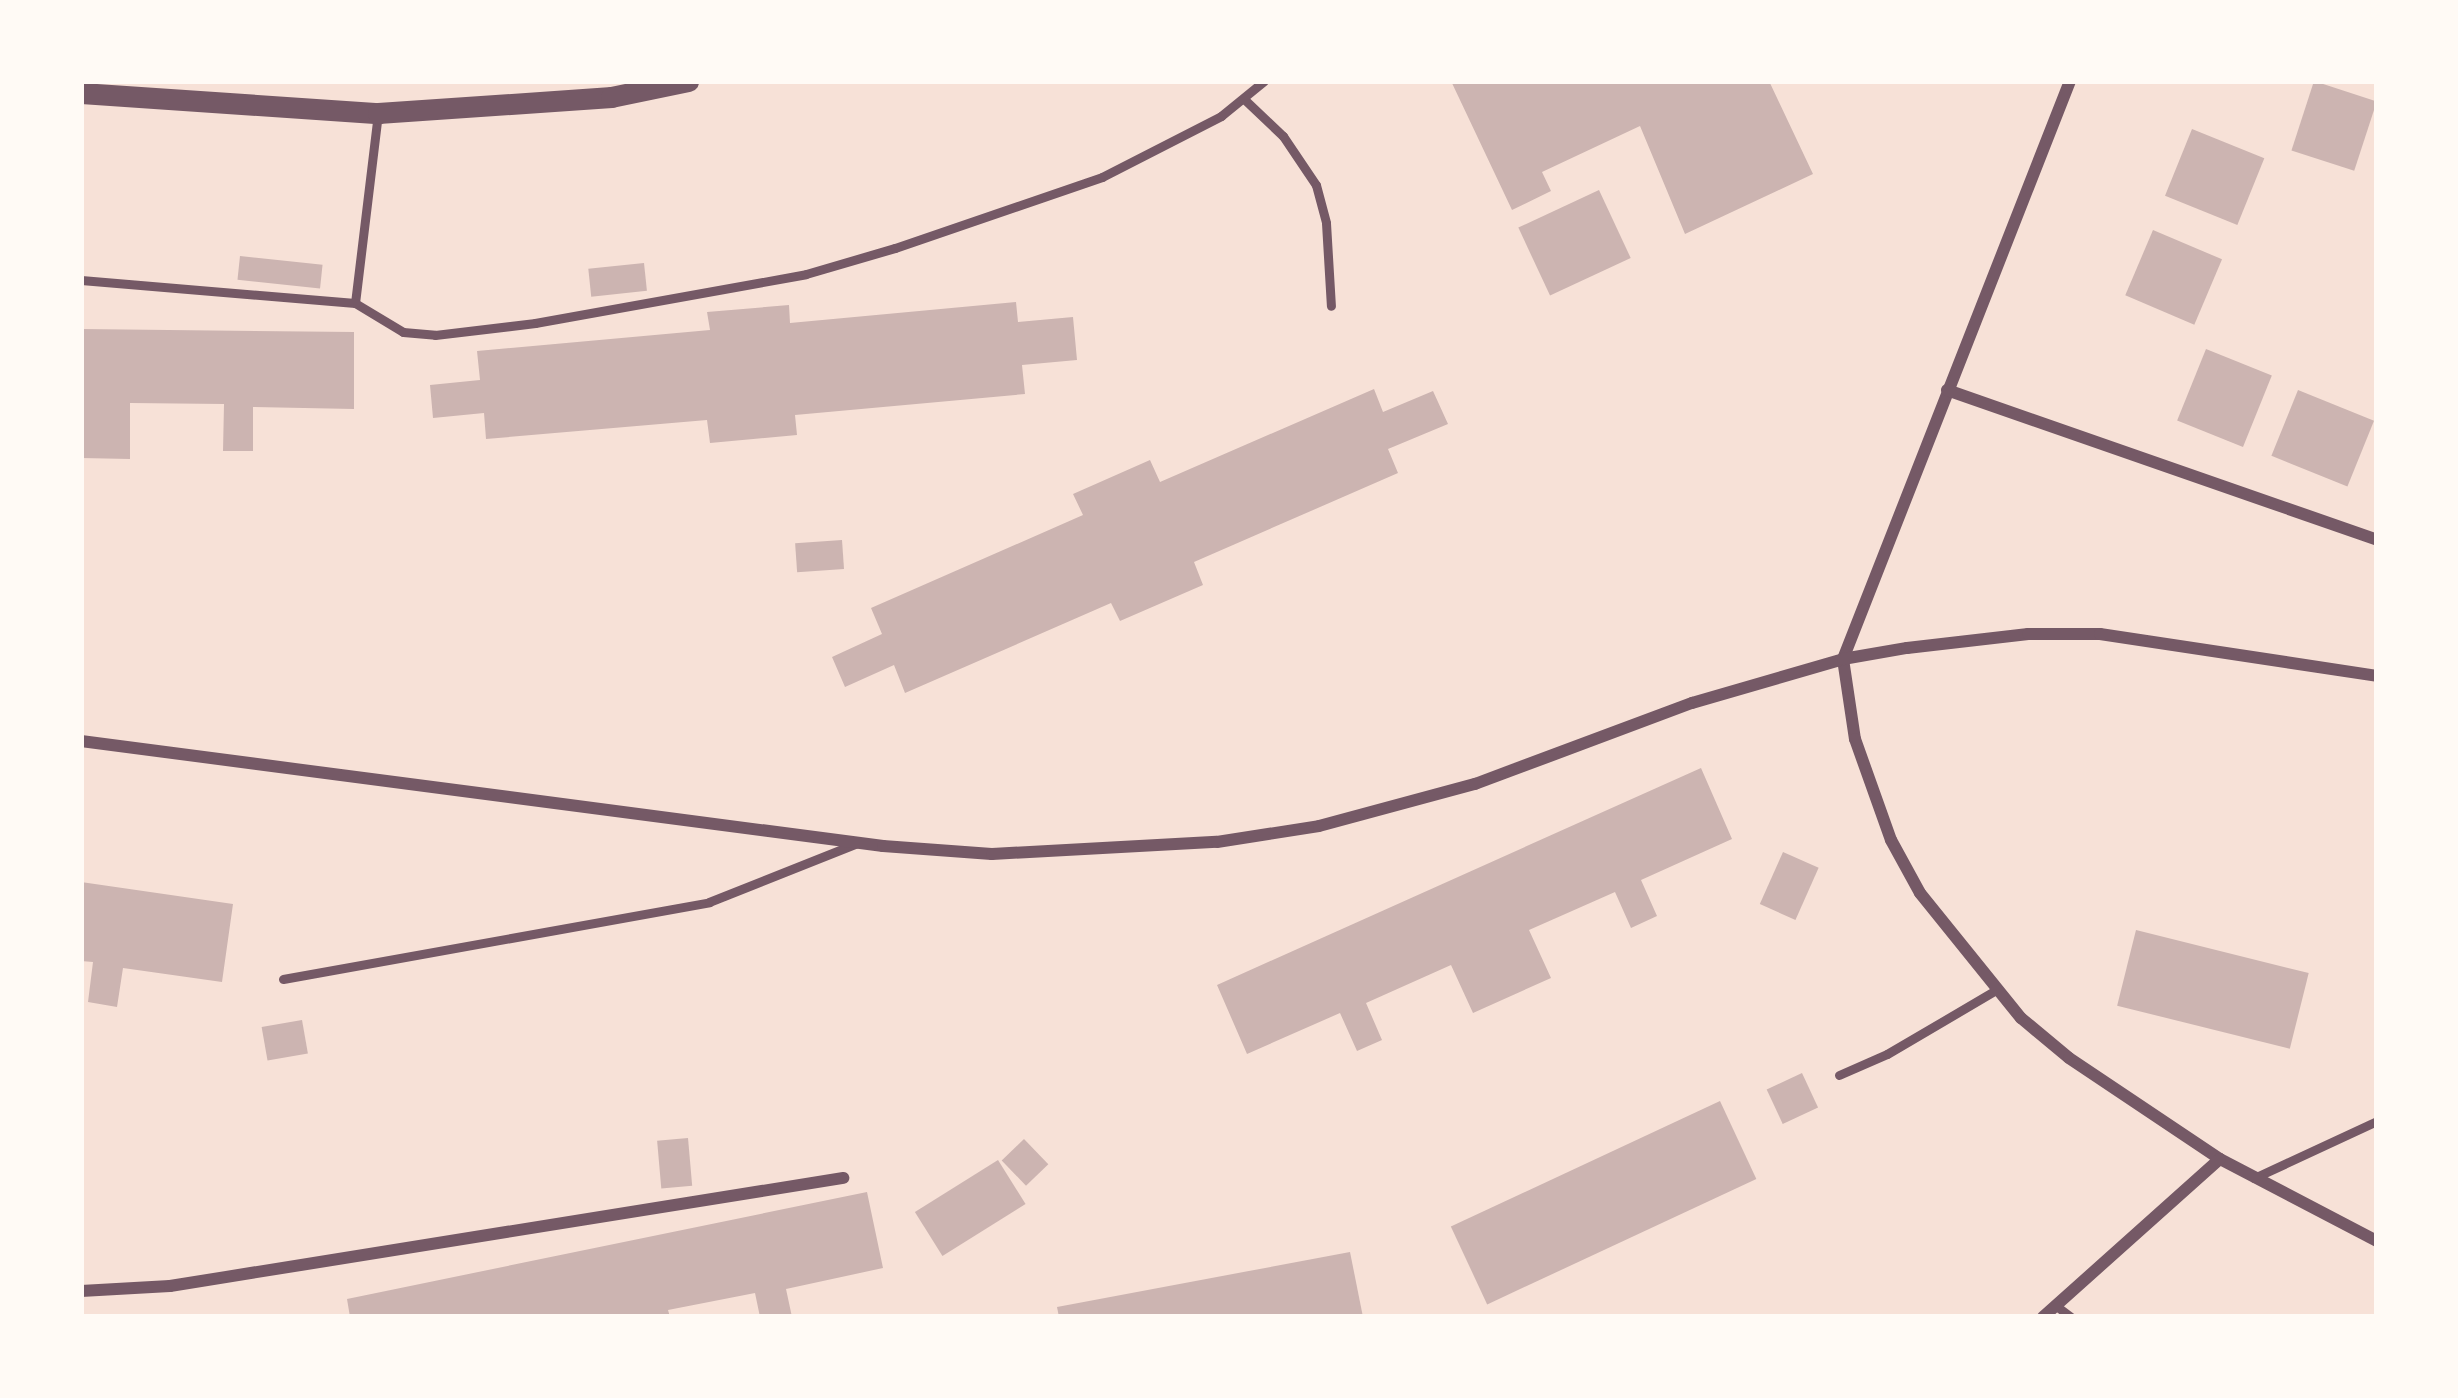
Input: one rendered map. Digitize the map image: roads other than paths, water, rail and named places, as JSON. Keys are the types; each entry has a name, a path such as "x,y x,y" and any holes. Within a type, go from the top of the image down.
{"street":[{"path":"81,93 379,113 611,97 688,81"},
{"path":"2070,81 1843,659 1855,739 1891,840 1920,893 1996,990 2069,1058 2220,1160 2377,1241"},
{"path":"1946,389 2377,540"},
{"path":"81,741 857,843 992,854 1113,850 1319,826 1475,784 1692,703 1843,659 2027,634 2100,634 2377,676"},
{"path":"2043,1317 2220,1160"},
{"path":"81,1291 170,1286 843,1178"}],"lane":[{"path":"81,280 356,302 403,332 435,334 535,323 806,274 1102,177 1172,146 1264,81"},
{"path":"1244,99 1282,136 1316,185 1326,223 1331,306"},
{"path":"356,302 379,113"},
{"path":"283,979 709,902 857,843"},
{"path":"1839,1075 1928,1032 1996,990"},
{"path":"2254,1178 2377,1120"},
{"path":"2055,1305 2071,1317"}]}
